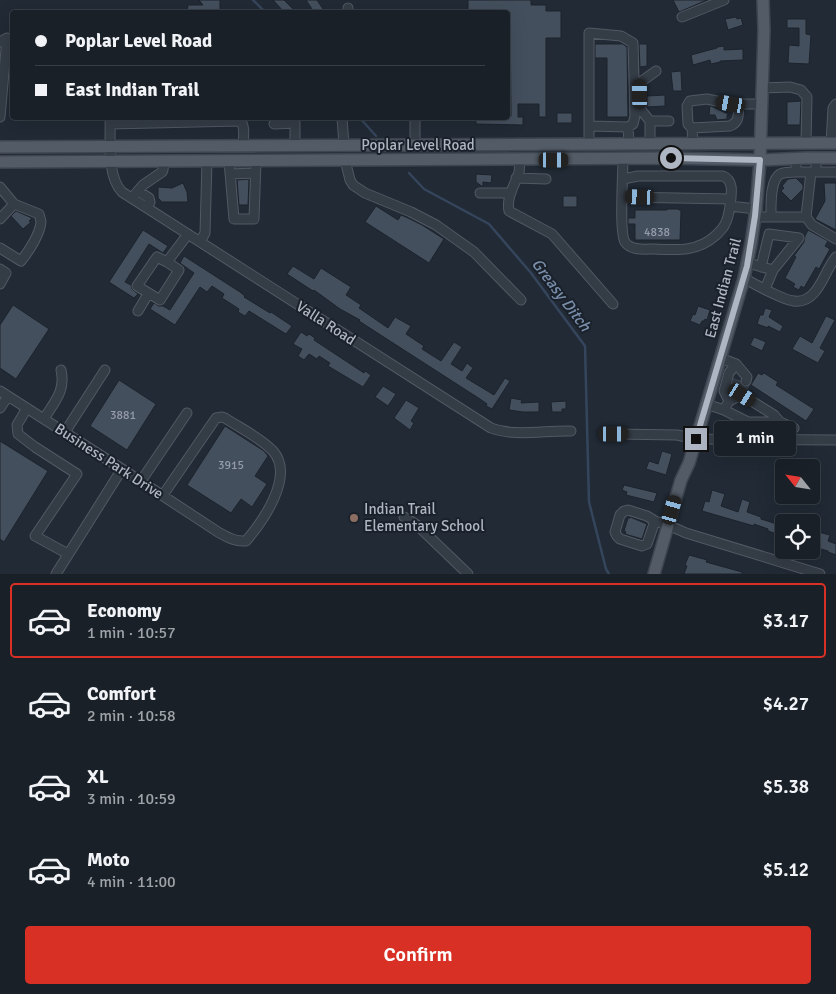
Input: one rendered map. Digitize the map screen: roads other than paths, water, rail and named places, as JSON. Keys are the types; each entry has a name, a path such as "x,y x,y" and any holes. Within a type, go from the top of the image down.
{"main road":[{"name":"East Indian Trail","path":"654,574 748,262 760,160 764,30 762,0"},
{"name":"Poplar Level Road","path":"0,147 834,143"},
{"name":"Poplar Level Road","path":"0,162 229,161 256,167 345,160 667,158 760,160 836,158"}],"street":[{"path":"682,17 724,0"},
{"path":"589,144 589,33 621,36 633,43 635,116 633,124 628,127 590,126"},
{"path":"0,42 7,38 3,58 0,117"},
{"path":"650,144 650,121 641,110 640,84 656,71"},
{"path":"762,88 790,87 801,90 807,98 806,143"},
{"path":"693,144 692,128 688,124 687,106 690,101 707,100 731,104 761,104"},
{"path":"692,128 730,126 734,124 737,122 739,104"},
{"path":"834,143 833,108 836,104"},
{"path":"110,121 243,120 242,146"},
{"path":"274,124 298,120 295,146"},
{"path":"342,120 344,145"},
{"path":"415,120 415,145"},
{"name":"Valla Road","path":"110,121 112,173 122,192 135,195 147,208 491,428 501,431 571,431"},
{"path":"650,121 669,121"},
{"path":"628,127 629,144"},
{"path":"716,127 717,144"},
{"path":"796,158 796,172"},
{"path":"806,218 816,158"},
{"path":"623,159 622,220 624,241 628,246 639,249 687,250 712,239 726,224 731,203 731,184 728,178 723,176 638,176 623,179"},
{"path":"345,160 353,185 365,193 411,212 436,225 474,252 521,300"},
{"path":"520,160 519,171 508,205 509,211 552,234 613,304"},
{"path":"135,195 143,185 162,172 164,161"},
{"path":"200,242 204,233 207,161"},
{"path":"229,161 230,174 234,219 254,219 256,167 230,174"},
{"path":"771,216 775,179 781,174 836,172"},
{"path":"516,178 546,179"},
{"path":"0,188 14,204 39,214 41,221 36,240 21,261 0,248"},
{"path":"480,193 511,193"},
{"path":"757,194 772,196"},
{"path":"622,197 731,203 755,213 806,218 812,225 836,239"},
{"path":"0,219 14,204"},
{"path":"167,262 188,234"},
{"path":"761,267 769,234 799,238 773,270 765,289"},
{"path":"156,257 179,270 160,300 148,294 137,286 156,257"},
{"path":"744,278 791,301 799,302 809,298 815,292 836,257"},
{"path":"748,262 773,270"},
{"path":"0,269 6,274 0,284"},
{"path":"138,310 148,294"},
{"path":"720,358 736,364"},
{"path":"736,364 741,387 780,422 794,428"},
{"path":"729,401 724,391 729,373 736,364"},
{"path":"44,418 60,392 62,386 61,370"},
{"path":"65,432 105,370"},
{"path":"724,410 741,387"},
{"path":"0,408 4,393"},
{"name":"Business Park Drive","path":"4,393 230,539 246,540 256,529 275,495 281,474 280,464 274,452 265,443 225,418 216,418 162,495"},
{"path":"706,404 724,410 748,422 780,422"},
{"path":"27,408 17,425 18,434 77,474 35,536 68,554"},
{"path":"141,481 187,413"},
{"path":"768,423 768,439"},
{"path":"614,434 677,435 696,439 836,440"},
{"path":"56,574 122,469"},
{"path":"655,521 647,544 642,546 616,536 615,532 620,514 628,510 686,533 820,574"},
{"path":"404,517 416,525 468,574"}],"waterway":[{"name":"Greasy Ditch","path":"253,0 263,10"},
{"name":"Greasy Ditch","path":"362,120 376,136"},
{"name":"Greasy Ditch","path":"409,173 424,189 489,224 531,273 585,346 589,502 606,569 609,574"}],"tunnel":[{"path":"735,388 738,379"},
{"path":"743,390 746,381"}],"place":[{"name":"Indian Trail Elementary School","path":"354,518"}]}
